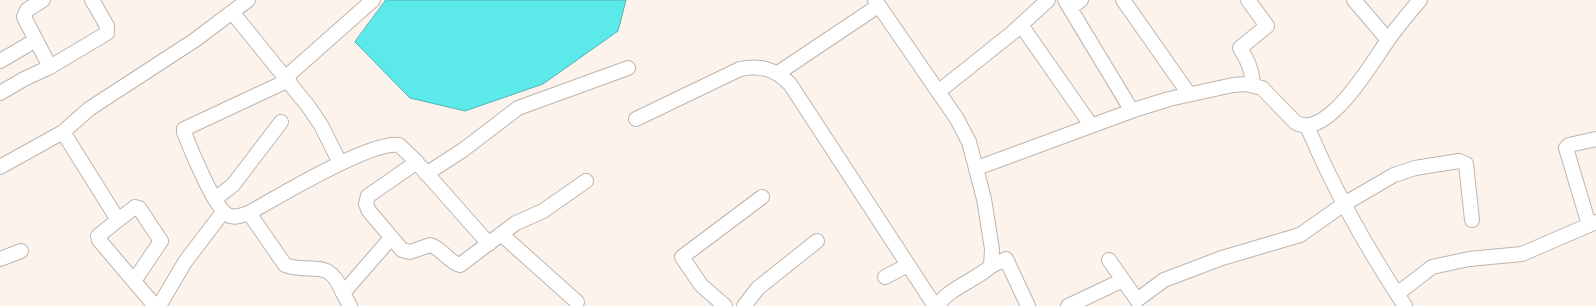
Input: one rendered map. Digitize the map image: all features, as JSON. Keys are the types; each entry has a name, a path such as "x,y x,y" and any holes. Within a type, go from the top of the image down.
{"street":[{"path":"43,0 27,4 24,17 50,67"},
{"path":"0,93 24,78 50,67 107,33 107,26 92,0"},
{"path":"2,162 63,132 89,109 195,40 248,0"},
{"path":"373,0 287,78 184,129 199,166 223,212 235,217 249,213 340,164 384,145 399,145 404,148 417,162 489,244"},
{"path":"938,92 1021,25 1048,0"},
{"path":"1123,0 1189,94"},
{"path":"1248,0 1267,26 1240,48 1248,60 1252,71 1253,85"},
{"path":"1354,0 1388,40"},
{"path":"977,168 1132,111 1189,94 1233,85 1253,85 1262,88 1295,122 1301,126 1307,126 1331,113 1355,89 1388,40 1420,0"},
{"path":"778,73 876,3 938,92 969,142 977,168 992,249 991,266"},
{"path":"1072,3 1132,111"},
{"path":"232,12 287,78 321,125 340,164"},
{"path":"1021,25 1091,126"},
{"path":"0,61 36,40"},
{"path":"636,119 740,69 761,67 778,73 790,84 908,265 937,306 944,297 984,273 991,266 1006,258 1028,306"},
{"path":"426,174 463,150 518,108 628,68"},
{"path":"215,199 233,185 281,122"},
{"path":"1307,126 1344,204 1369,250 1405,306"},
{"path":"63,132 118,220"},
{"path":"1397,294 1432,267 1469,259 1522,254 1592,224 1566,148 1569,145 1596,139"},
{"path":"1110,260 1137,300 1164,280 1222,258 1300,235 1344,204 1394,175 1415,168 1459,161 1464,162 1466,166 1472,220"},
{"path":"417,162 366,199 369,211 391,238 405,252 414,251 426,245 430,245 438,249 452,262 460,265 516,223 552,205 586,181"},
{"path":"723,305 701,285 682,257 762,197"},
{"path":"134,281 162,241 139,208 135,207 101,232 98,236 99,240 134,281 156,306"},
{"path":"159,306 185,262 223,212"},
{"path":"249,213 285,265 293,268 322,268 328,270 339,284 350,306"},
{"path":"501,234 577,302"},
{"path":"343,293 391,238"},
{"path":"744,306 758,288 816,241"},
{"path":"0,259 21,251"},
{"path":"885,277 908,265"},
{"path":"1068,306 1123,280"}],"water":[{"path":"386,0 626,0 618,31 543,84 465,111 410,98 355,42"}]}
